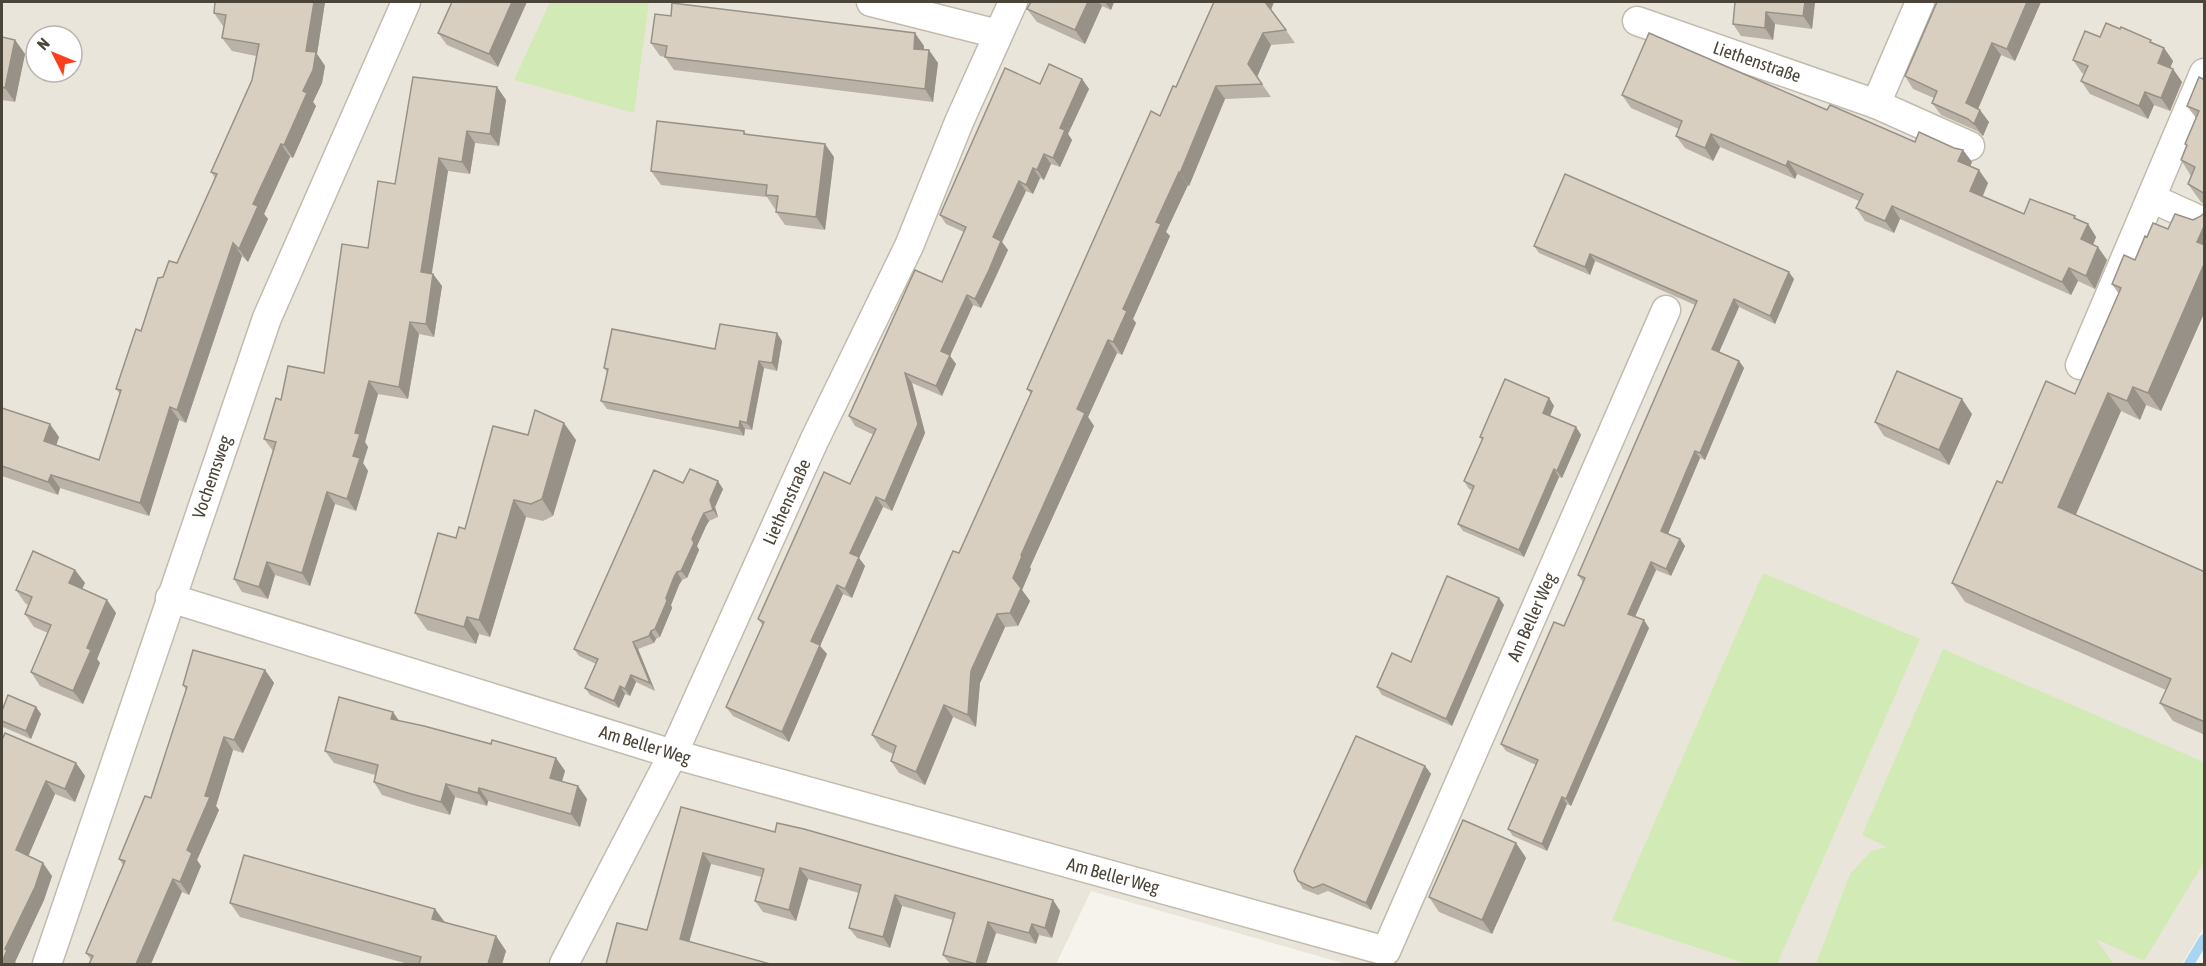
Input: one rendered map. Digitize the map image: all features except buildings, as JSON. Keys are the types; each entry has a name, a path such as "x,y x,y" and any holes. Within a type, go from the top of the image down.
{"street":[{"name":"Vochemsweg","path":"47,964 267,318 406,2"},
{"path":"871,2 998,34"},
{"name":"Liethenstraße","path":"564,964 673,754 814,441 909,246 959,122 1013,2"},
{"path":"1876,104 1920,2"},
{"name":"Liethenstraße","path":"1637,21 1876,104 1970,146"},
{"path":"2080,365 2205,73"},
{"path":"2151,198 2205,222"},
{"name":"Am Beller Weg","path":"170,598 673,754 1386,951 1666,310"}],"shaded area":[{"path":"2,2 2204,2 2204,927 2182,964 1346,964 1091,891 1056,964 2,964"}],"green space":[{"path":"550,2 649,2 634,113 514,80"},
{"path":"1763,573 1920,639 1777,964 1747,964 1612,920"},
{"path":"1943,649 2204,762 2204,862 2144,961 2096,939 2114,964 1816,964 1850,874 1871,851 1887,847 1862,835"}],"waterway":[{"path":"2189,964 2204,939"}]}
